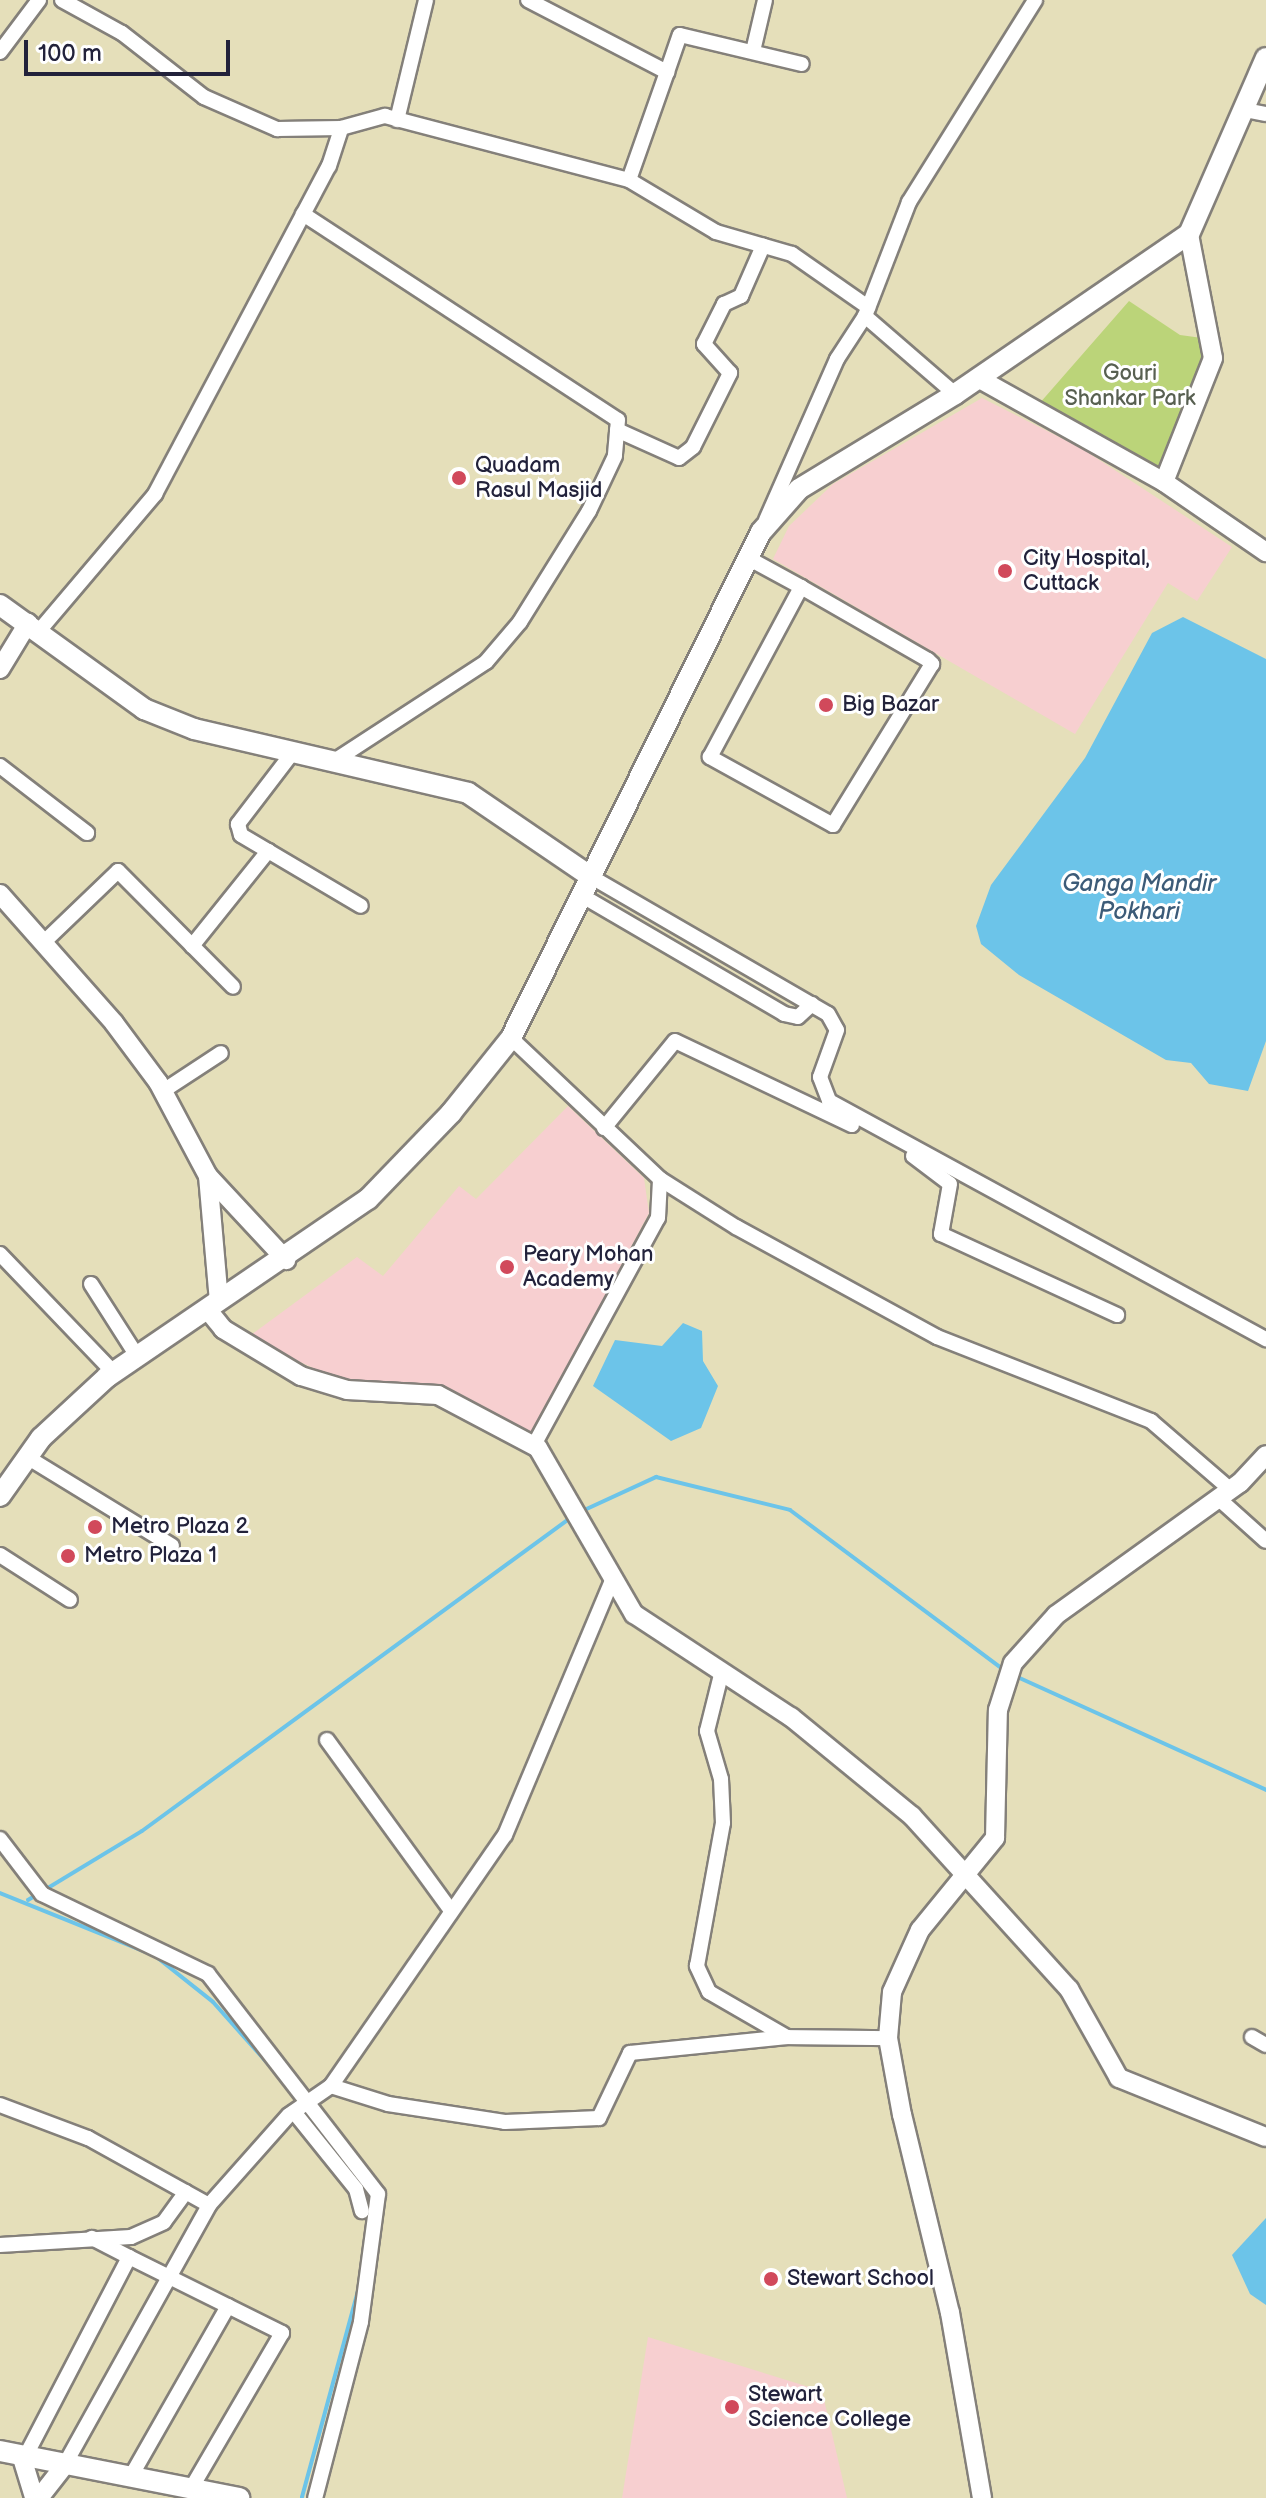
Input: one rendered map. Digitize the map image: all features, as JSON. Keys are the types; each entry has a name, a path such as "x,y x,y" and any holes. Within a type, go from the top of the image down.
{"main road":[{"path":"0,1496 27,1457 113,1372 286,1260 368,1199 511,1038 588,875 761,532 799,489 955,394 1189,234 1266,58"},
{"path":"0,605 144,709 293,752 468,793 588,875"},
{"path":"0,2451 23,2461 239,2498"}],"street":[{"path":"0,52 39,0"},
{"path":"62,0 122,33 204,97 277,129 341,128 362,119 397,120 629,180 716,232 792,254 866,312 955,394"},
{"path":"397,120 426,0"},
{"path":"528,0 667,72"},
{"path":"754,47 765,0"},
{"path":"761,532 837,359 866,312 909,202 1035,0"},
{"path":"629,180 680,35 754,47 802,64"},
{"path":"1245,110 1266,114"},
{"path":"0,669 155,494 303,214 341,128"},
{"path":"303,214 618,420 615,456 589,511 486,662 334,761"},
{"path":"1164,482 1213,358 1189,234"},
{"path":"617,430 679,458 693,447 730,373 704,344 724,304 741,296 763,246"},
{"path":"978,378 1164,482 1266,552"},
{"path":"746,557 801,587 932,664 833,825 710,757 801,587"},
{"path":"293,752 238,824 241,835 361,906"},
{"path":"0,766 87,833"},
{"path":"192,946 268,851"},
{"path":"43,943 118,871 233,987"},
{"path":"588,875 812,1004 837,1030 820,1077 829,1101 1266,1339"},
{"path":"0,894 163,1091 208,1176 286,1260"},
{"path":"579,894 784,1014 798,1017 812,1004"},
{"path":"511,1038 660,1179 888,1314 1151,1421 1225,1494 1266,1541"},
{"path":"604,1128 675,1041 909,1153 950,1184 941,1234 1117,1315"},
{"path":"163,1091 221,1053"},
{"path":"208,1176 213,1305 223,1329 301,1376 347,1390 438,1395 534,1445 585,1518 612,1581 653,1632 791,1717 968,1871 1069,1989 1119,2078 1266,2137"},
{"path":"534,1445 658,1218 660,1179"},
{"path":"0,1254 113,1372"},
{"path":"91,1284 137,1356"},
{"path":"982,2498 962,2369 888,2038 904,1956 995,1838 999,1822 995,1735 1002,1683 1013,1663 1074,1600 1225,1494 1266,1455"},
{"path":"27,1457 172,1546"},
{"path":"0,1555 70,1600"},
{"path":"129,2257 23,2461 37,2498 64,2466 209,2205 294,2112 331,2086 450,1909 505,1835 612,1581"},
{"path":"721,1675 707,1731 721,1779 723,1823 697,1966 709,1992 787,2037"},
{"path":"327,1740 450,1909"},
{"path":"0,1839 42,1894 208,1974 311,2101 372,2183 380,2208 358,2335 315,2498"},
{"path":"331,2086 388,2104 505,2122 599,2118 630,2053 787,2037 888,2038"},
{"path":"1252,2037 1266,2045"},
{"path":"0,2105 88,2138 209,2205"},
{"path":"294,2112 356,2189 362,2211"},
{"path":"0,2245 131,2237 164,2222 186,2192"},
{"path":"92,2238 282,2333 191,2489"},
{"path":"130,2478 228,2306"}],"shaded area":[{"name":"City Hospital, Cuttack","path":"982,398 1081,448 1232,547 1197,601 1168,583 1075,734 773,559 789,526 833,484"},
{"name":"Peary Mohan Academy","path":"568,1106 644,1178 649,1213 532,1434 435,1385 340,1380 247,1338 357,1257 383,1276 459,1186 476,1199"},
{"name":"Stewart Science College","path":"648,2337 822,2391 847,2498 622,2498"}],"green space":[{"name":"Gouri Shankar Park","path":"1129,301 1180,335 1202,338 1208,356 1158,467 1039,404"}],"water":[{"name":"Ganga Mandir Pokhari","path":"1183,617 1266,659 1266,1041 1248,1091 1209,1084 1191,1063 1166,1060 1019,975 981,944 976,926 991,885 1085,758 1152,633"},
{"path":"683,1323 702,1331 703,1361 718,1386 701,1428 671,1441 593,1386 615,1340 662,1346"},
{"path":"1266,2218 1266,2305 1250,2294 1232,2255"}],"waterway":[{"path":"580,1512 656,1477 790,1510 1005,1671"},
{"path":"28,1900 142,1831 573,1516"},
{"path":"1013,1675 1266,1790"},
{"path":"0,1893 146,1952"},
{"path":"154,1955 213,2002 271,2067"},
{"path":"302,2497 359,2287"}],"place":[{"name":"Quadam Rasul Masjid","path":"459,478"},
{"name":"City Hospital, Cuttack","path":"1005,571"},
{"name":"Big Bazar","path":"826,705"},
{"name":"Peary Mohan Academy","path":"507,1267"},
{"name":"Metro Plaza 2","path":"95,1527"},
{"name":"Metro Plaza 1","path":"68,1556"},
{"name":"Stewart School","path":"771,2279"},
{"name":"Stewart Science College","path":"732,2407"}]}
